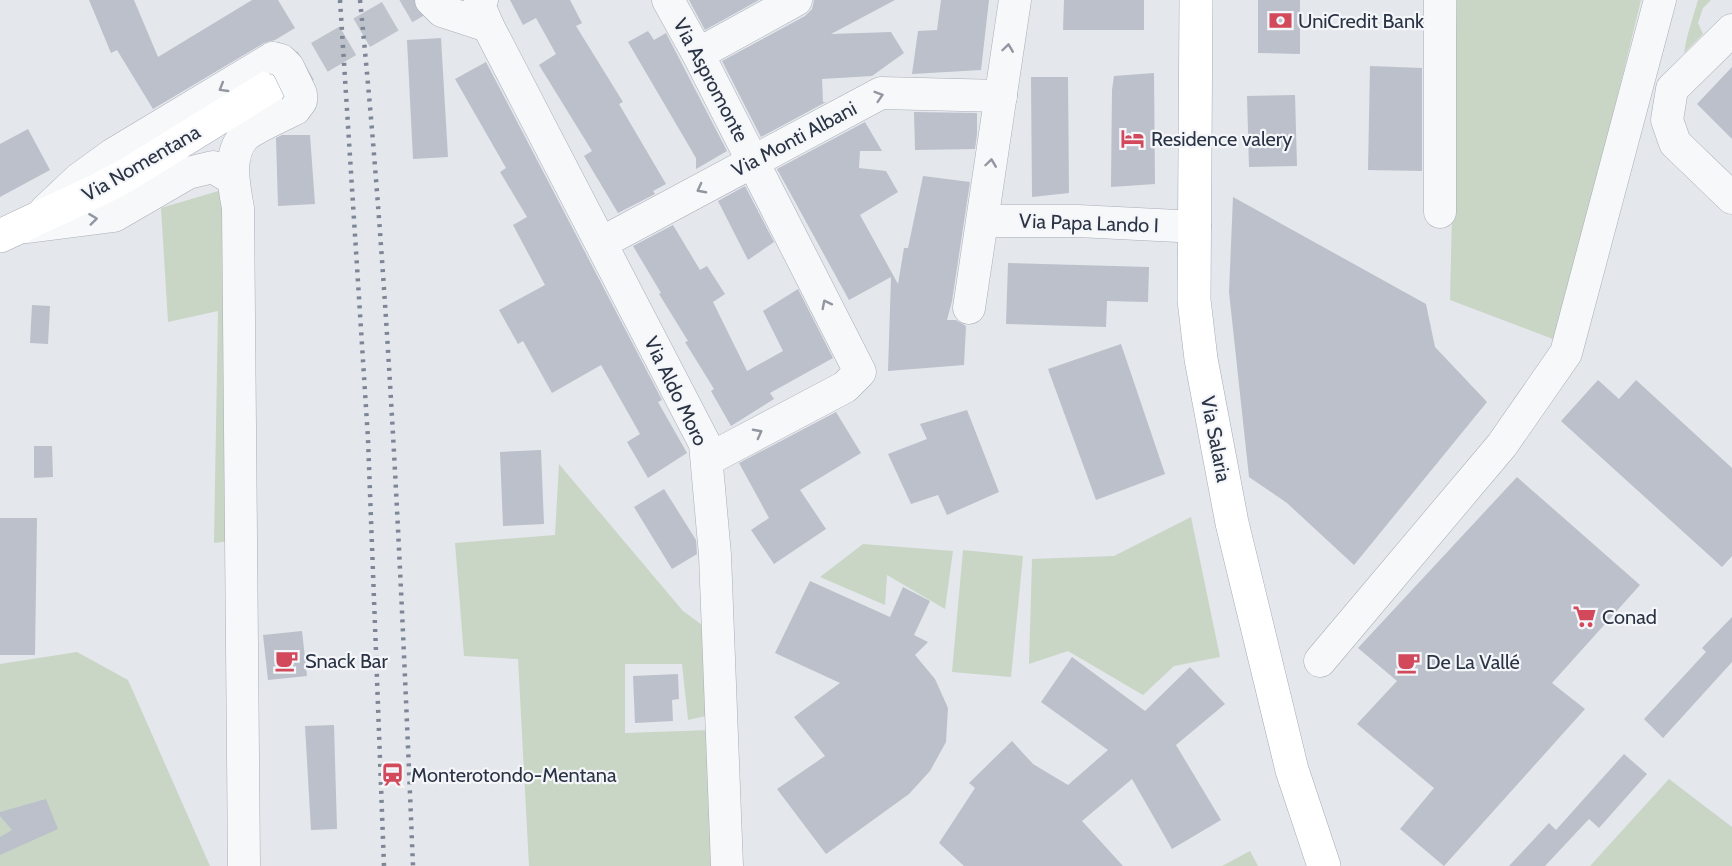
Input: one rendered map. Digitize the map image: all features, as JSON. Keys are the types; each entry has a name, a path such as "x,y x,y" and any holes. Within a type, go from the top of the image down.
{"main road":[{"name":"Via Salaria","path":"1196,0 1194,300 1201,359 1232,524 1292,770 1324,866"},
{"name":"Via Nomentana","path":"17,227 118,179 275,70"}],"street":[{"name":"Via Aspromonte","path":"668,0 698,54 860,372 845,387 706,460"},
{"path":"698,54 796,0"},
{"path":"969,308 1015,0"},
{"path":"1440,0 1440,212"},
{"path":"1320,661 1502,445 1566,352 1660,0"},
{"name":"Via Aldo Moro","path":"464,10 601,243 705,444 715,555 727,866"},
{"path":"1732,30 1672,89 1667,120 1675,143 1732,198"},
{"path":"244,866 238,208 233,179 237,146 246,135 295,109 301,101 301,94 288,67 281,60 275,70"},
{"name":"Via Monti Albani","path":"601,243 881,93 1001,96"},
{"path":"17,227 114,216 188,173 213,167 233,179"},
{"name":"Via Papa Lando I","path":"982,220 1195,226"},
{"path":"726,833 752,866"}],"green space":[{"path":"1457,0 1641,0 1558,341 1450,300"},
{"path":"1698,0 1711,0 1703,8 1698,23 1703,34 1684,53 1687,37"},
{"path":"225,189 231,541 214,543 218,311 168,322 161,208"},
{"path":"559,464 683,611 709,630 715,714 688,720 682,664 625,664 625,733 711,730 717,866 529,866 518,659 464,656 455,543 555,535"},
{"path":"1191,517 1220,657 1174,666 1143,695 1068,651 1029,664 1032,559 1114,556"},
{"path":"863,544 953,551 945,609 887,575 885,605 820,577"},
{"path":"963,550 1023,556 1011,677 952,672"},
{"path":"77,652 128,680 210,866 0,866 0,664"},
{"path":"1669,779 1732,827 1732,866 1590,866"},
{"path":"1250,851 1258,866 1222,866"}],"building":[{"path":"89,0 134,0 158,57 252,0 278,0 295,28 275,40 264,43 153,109 117,50 111,53"},
{"path":"510,0 570,0 582,23 576,26 623,102 619,104 666,184 653,191 655,194 618,213 584,156 592,151 539,65 556,54 536,18 523,25"},
{"path":"689,0 759,0 705,30"},
{"path":"814,0 895,0 831,34 891,32 904,53 872,76 822,79 823,102 826,102 761,137 722,61 805,16 812,9"},
{"path":"941,0 989,0 981,70 912,74 918,31 937,30"},
{"path":"1064,0 1144,0 1144,30 1063,30"},
{"path":"1258,0 1300,0 1300,54 1258,53"},
{"path":"648,31 654,40 666,33 727,151 696,169 696,158 628,42"},
{"path":"441,38 448,157 413,159 407,40"},
{"path":"486,62 662,400 658,402 687,453 648,478 627,442 640,434 601,365 552,393 523,341 518,344 499,310 545,285 513,225 527,217 500,172 506,168 455,79"},
{"path":"1370,66 1422,68 1422,171 1368,170"},
{"path":"1732,67 1732,139 1697,104"},
{"path":"1154,73 1155,184 1111,187 1114,76"},
{"path":"1031,77 1068,77 1069,193 1032,197"},
{"path":"1295,95 1297,166 1249,167 1247,96"},
{"path":"914,112 977,113 975,149 915,150"},
{"path":"865,122 882,151 860,151 859,168 886,171 898,192 860,215 898,284 904,248 908,248 923,176 970,182 952,301 947,320 956,320 966,326 964,365 888,371 891,277 849,300 777,169"},
{"path":"28,129 50,170 0,197 0,144"},
{"path":"282,135 310,135 315,204 278,206 276,138"},
{"path":"745,186 774,242 748,260 718,201"},
{"path":"1233,197 1426,304 1435,347 1487,402 1354,565 1287,503 1249,477 1229,292"},
{"path":"673,225 700,270 707,266 725,294 713,302 747,371 783,351 763,311 798,289 833,358 770,393 774,399 731,426 711,391 714,389 685,342 688,341 633,246"},
{"path":"1008,263 1149,267 1148,302 1107,301 1106,327 1006,324"},
{"path":"32,305 50,306 48,344 30,343"},
{"path":"1121,344 1165,474 1096,500 1048,369"},
{"path":"1598,380 1619,399 1636,380 1732,468 1732,556 1722,567 1561,421"},
{"path":"967,410 999,492 947,515 938,495 911,504 888,454 927,439 920,424"},
{"path":"836,412 861,453 800,490 826,529 774,564 751,530 769,518 739,463"},
{"path":"34,446 52,446 53,477 34,478"},
{"path":"541,450 544,524 503,526 500,452"},
{"path":"1517,477 1640,585 1552,683 1585,709 1444,866 1400,829 1434,788 1357,724 1397,681 1358,648"},
{"path":"664,489 696,540 697,554 672,569 634,507"},
{"path":"0,518 37,518 35,655 0,655"},
{"path":"810,581 890,617 903,587 930,601 914,635 928,642 915,655 935,679 948,708 946,742 930,771 909,794 826,854 777,789 825,756 794,717 840,683 775,653"},
{"path":"1732,617 1732,662 1663,738 1644,719 1706,652 1702,648"},
{"path":"302,631 307,676 268,680 263,635"},
{"path":"1072,657 1145,711 1190,667 1225,704 1176,745 1221,820 1172,849 1132,779 1082,821 1123,866 964,866 939,843 975,788 969,783 1012,741 1033,764 1068,785 1108,750 1041,702"},
{"path":"678,674 679,699 672,700 673,721 635,723 633,676"},
{"path":"334,725 337,829 311,830 305,726"},
{"path":"1624,754 1647,774 1599,828 1589,819 1545,866 1509,866 1549,823 1556,830"},
{"path":"46,799 58,829 0,855 0,837 12,830 0,816 0,812"}],"tunnel":[{"path":"277,82 418,0"}],"railway":[{"path":"340,0 368,439 384,866"},
{"path":"360,0 386,324 399,541 413,866"}],"place":[{"name":"UniCredit Bank","path":"1280,21"},
{"name":"Residence valery","path":"1133,139"},
{"name":"Conad","path":"1584,617"},
{"name":"Snack Bar","path":"287,661"},
{"name":"De La Vallé","path":"1408,662"},
{"name":"Monterotondo-Mentana","path":"393,775"}]}
